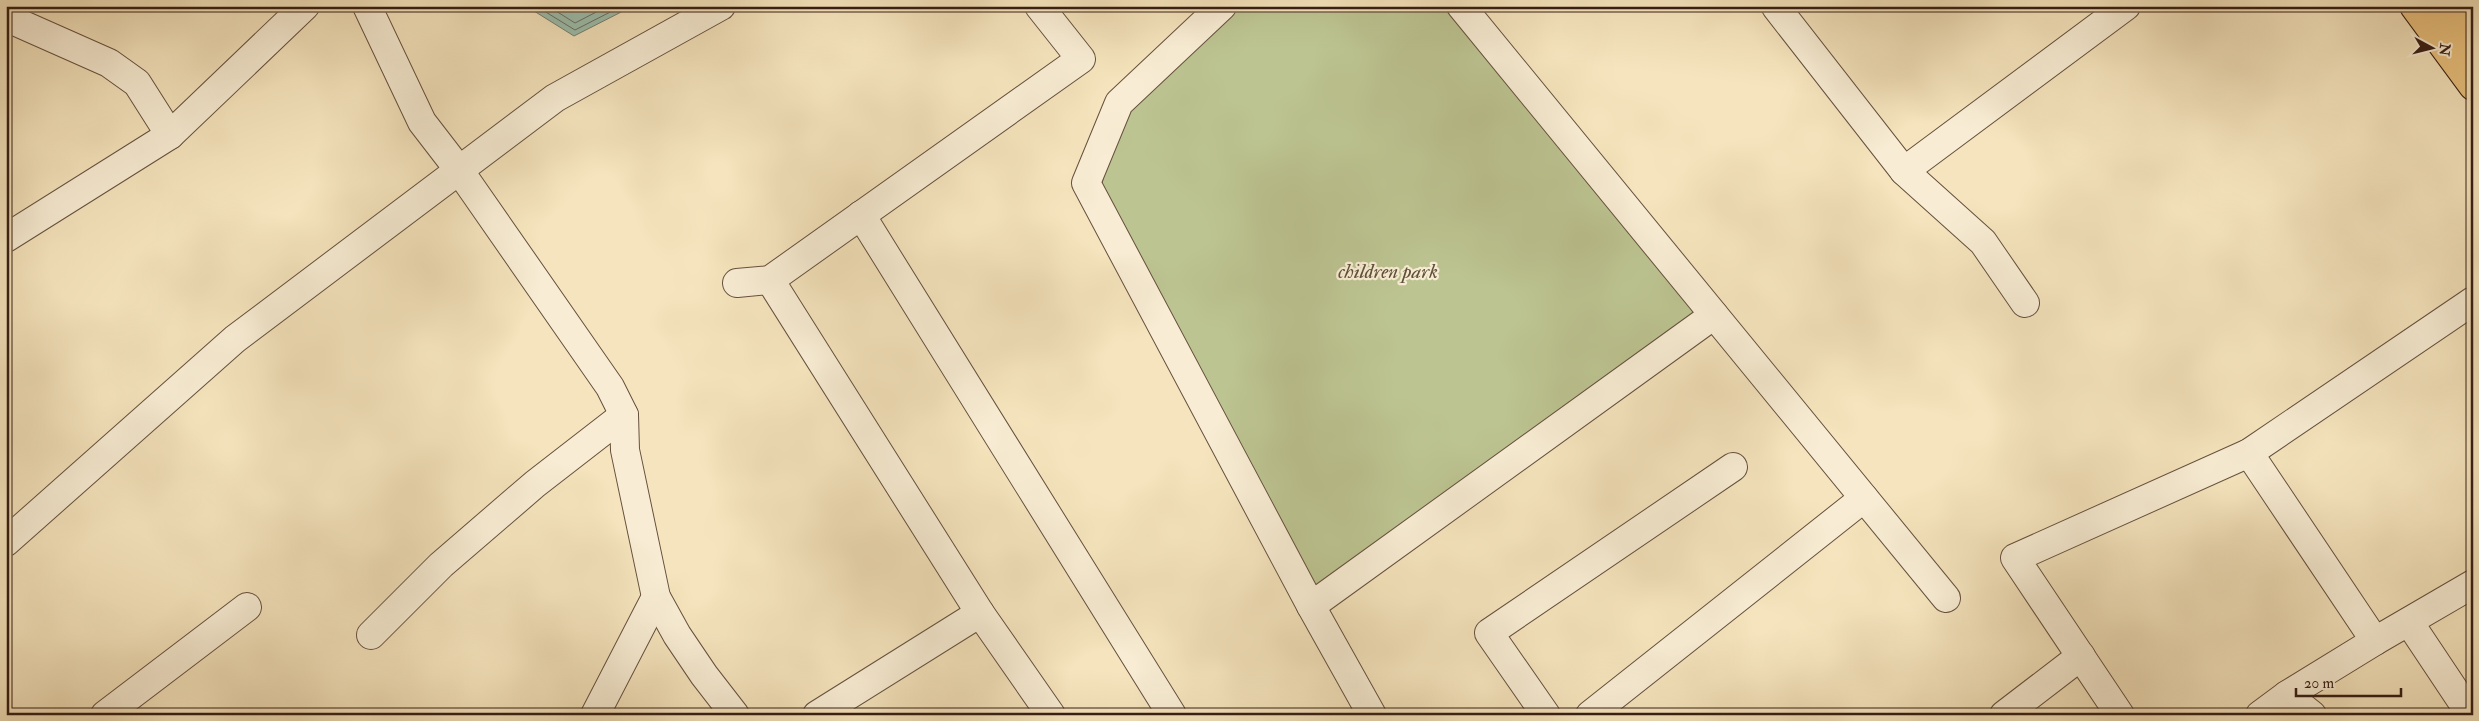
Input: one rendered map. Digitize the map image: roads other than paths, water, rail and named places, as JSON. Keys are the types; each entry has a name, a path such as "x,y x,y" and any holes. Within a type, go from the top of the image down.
{"main road":[{"path":"2414,6 2473,86"},
{"path":"2446,6 2473,43"}],"street":[{"path":"6,238 170,135 305,6"},
{"path":"367,6 422,122 459,170 610,387 624,415 625,450 656,597 677,635 704,675 735,715"},
{"path":"6,542 236,339 554,98 721,6"},
{"path":"737,283 770,280 1081,59 1038,6"},
{"path":"1222,6 1119,103 1086,183 1311,606 1372,715"},
{"path":"1461,6 1946,598"},
{"path":"1904,171 2126,6"},
{"path":"1776,7 1904,171 1983,242 2025,304"},
{"path":"6,21 12,20 109,63 137,83 170,135"},
{"path":"861,216 1172,715"},
{"path":"770,280 980,613 1051,715"},
{"path":"2120,715 2015,558 2249,453 2473,301"},
{"path":"1311,606 1714,315"},
{"path":"371,635 441,565 535,484 624,415"},
{"path":"2249,453 2375,641"},
{"path":"1546,715 1489,633 1733,467"},
{"path":"1590,715 1864,498"},
{"path":"2260,715 2287,695 2473,584"},
{"path":"595,715 656,597"},
{"path":"105,715 247,607"},
{"path":"818,715 980,613"},
{"path":"2408,622 2471,715"},
{"path":"2004,715 2081,656"},
{"path":"2287,695 2312,715"}],"water":[{"path":"526,6 633,6 574,36"}],"park label":[{"name":"children park","path":"1388,271"}]}
